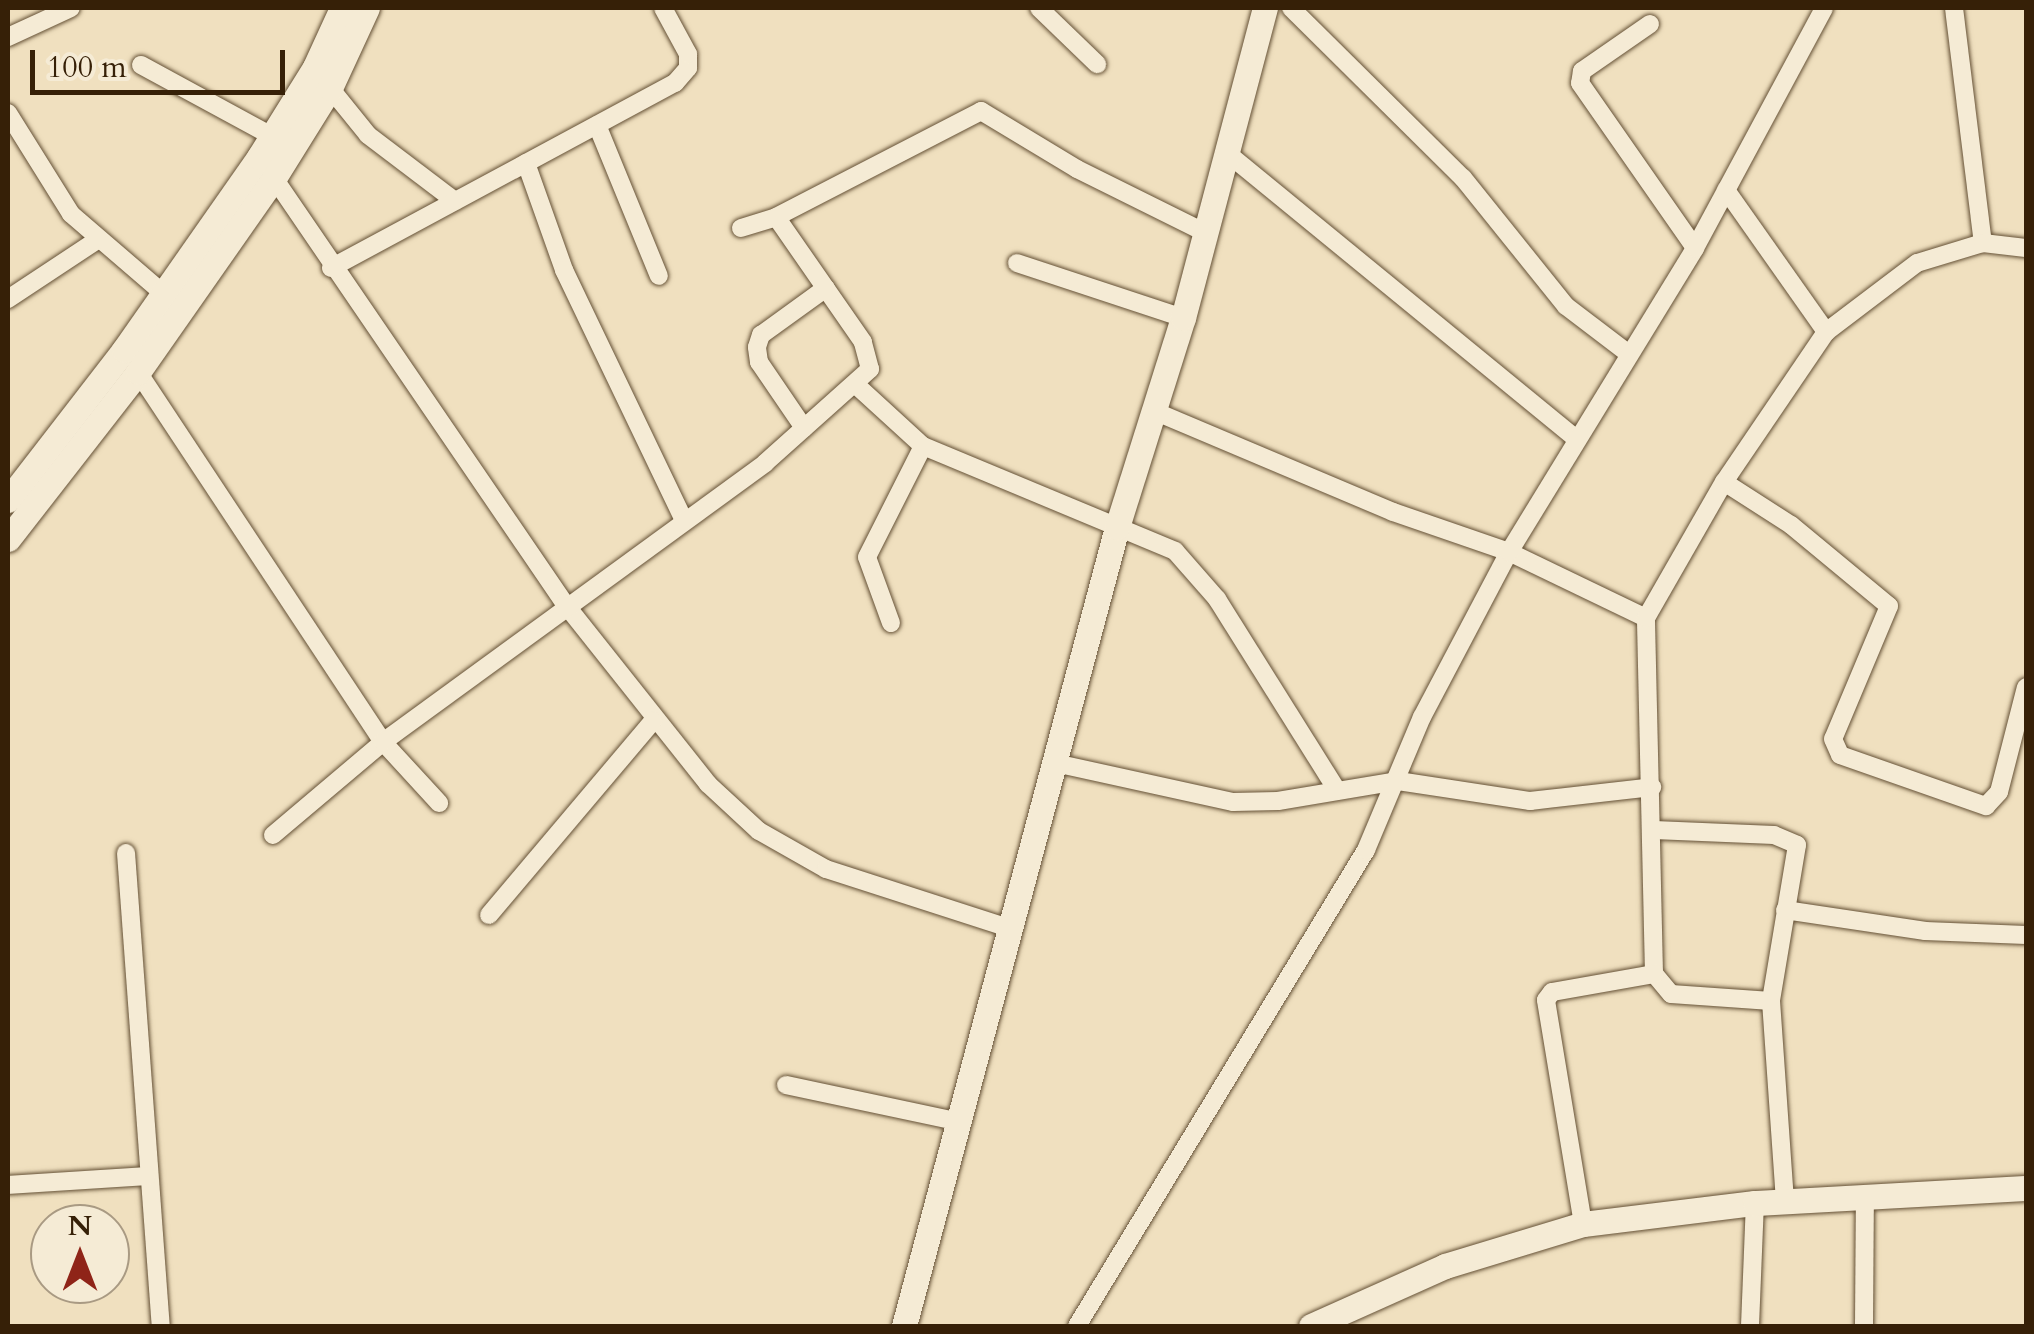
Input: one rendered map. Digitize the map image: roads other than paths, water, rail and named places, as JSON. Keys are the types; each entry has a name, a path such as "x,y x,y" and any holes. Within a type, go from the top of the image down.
{"main road":[{"path":"8,500 164,294 272,136 342,8"},
{"path":"8,539 138,372 274,178 330,88 367,8"},
{"path":"904,1326 1117,526 1184,318 1264,8"},
{"path":"1311,1326 1445,1266 1583,1224 1756,1203 2026,1188"}],"street":[{"path":"8,37 71,8"},
{"path":"331,268 674,83 688,68 688,54 663,8"},
{"path":"1039,8 1097,64"},
{"path":"1291,8 1463,178 1566,306 1629,354"},
{"path":"1077,1326 1330,913 1398,781 1422,717 1509,552 1694,248 1824,8"},
{"path":"1954,8 1982,243"},
{"path":"1650,24 1582,71 1580,82 1694,248"},
{"path":"141,65 272,136"},
{"path":"330,88 368,135 456,201"},
{"path":"740,228 776,217 981,111 1206,233"},
{"path":"8,113 71,214 164,294"},
{"path":"598,125 659,276"},
{"path":"1227,153 1576,440"},
{"path":"526,163 564,270 684,521"},
{"path":"274,178 331,268 564,604 653,722 760,831 826,869 1009,928"},
{"path":"1726,190 1826,332"},
{"path":"273,836 383,742 564,604 684,521 804,428 870,369 870,354 776,217"},
{"path":"8,299 97,240"},
{"path":"1771,1001 1671,994 1654,974 1654,830 1646,618 1724,482 1826,332 1917,263 1982,243 2026,248"},
{"path":"1018,263 1184,318"},
{"path":"804,428 760,362 757,348 760,335 826,288"},
{"path":"138,372 383,742 439,803"},
{"path":"855,384 923,446 1175,550 1194,568 1337,790"},
{"path":"1154,411 1393,512 1509,552 1646,618"},
{"path":"891,623 867,557 923,446"},
{"path":"1724,482 1791,525 1890,606 1833,739 1840,755 1986,806 2000,792 2026,687"},
{"path":"489,915 653,722"},
{"path":"1055,763 1233,802 1398,781 1530,801 1652,787"},
{"path":"1654,830 1786,838 1797,845 1771,1001 1784,1201"},
{"path":"126,853 147,1176 162,1326"},
{"path":"1785,910 1925,931 2026,934"},
{"path":"1583,1224 1546,1000 1552,992 1654,974"},
{"path":"786,1085 956,1122"},
{"path":"8,1185 147,1176"},
{"path":"1864,1326 1866,1196"},
{"path":"1750,1326 1756,1203"}]}
